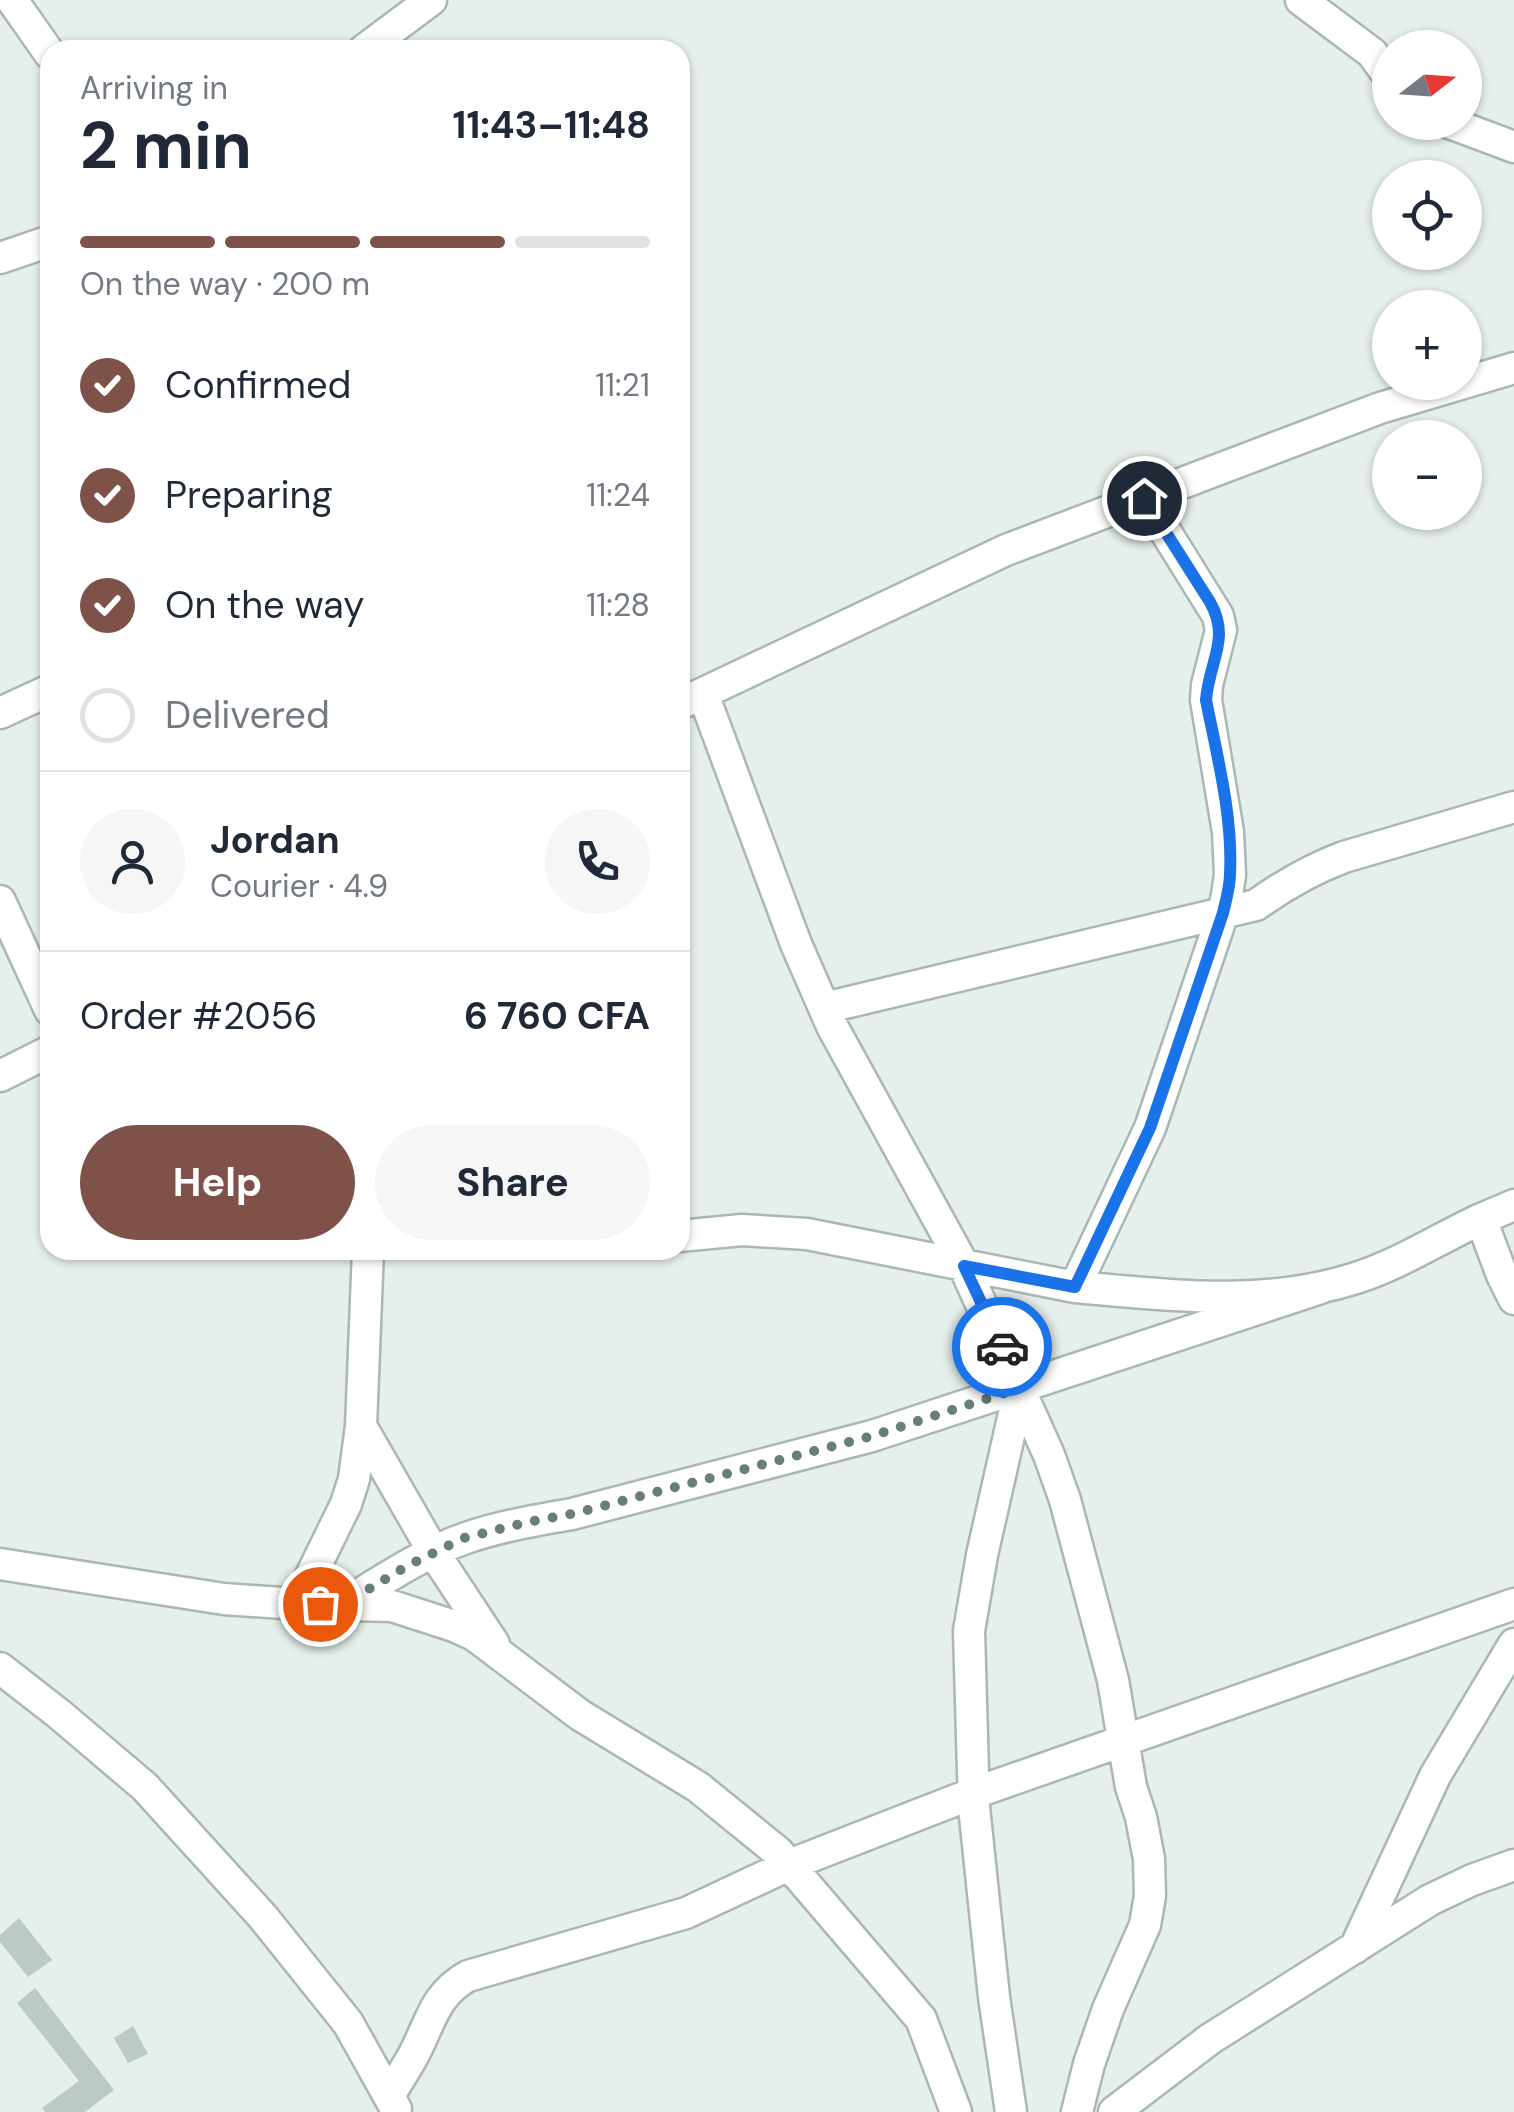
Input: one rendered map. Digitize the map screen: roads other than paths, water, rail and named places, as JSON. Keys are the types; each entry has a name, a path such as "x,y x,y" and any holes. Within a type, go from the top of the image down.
{"street":[{"path":"12,0 40,40"},
{"path":"377,40 431,0"},
{"path":"1302,0 1372,53"},
{"path":"1482,135 1514,147"},
{"path":"0,258 40,244"},
{"path":"1077,2112 1108,2009 1145,1925 1150,1896 1149,1859 1131,1787 1113,1680 1065,1500 1049,1455 964,1266 844,1051 692,699 1006,550 1380,408 1514,368"},
{"path":"1075,1287 1150,1128 1223,913 1230,874 1228,832 1206,700 1221,630 1218,616 1144,498"},
{"path":"0,712 40,694"},
{"path":"824,1008 1256,905 1318,866 1344,856 1514,807"},
{"path":"0,901 40,988"},
{"path":"0,1076 40,1056"},
{"path":"344,1604 464,1538 872,1436 1360,1276 1514,1205"},
{"path":"1481,1219 1514,1299"},
{"path":"690,1235 742,1230 806,1234 1075,1287 1169,1295 1244,1298 1320,1288"},
{"path":"298,1604 354,1479 361,1426 368,1260"},
{"path":"1010,2112 994,1997 974,1793 969,1632 982,1554 1020,1388"},
{"path":"361,1426 434,1553 501,1654"},
{"path":"0,1564 224,1599 392,1606 474,1635 580,1715 698,1787 778,1852 921,2018 956,2112"},
{"path":"393,2104 436,2007 450,1986 468,1976 686,1913 789,1866 974,1793 1514,1604"},
{"path":"1355,1948 1435,1776 1514,1644"},
{"path":"0,1668 145,1788 263,1916 348,2023 393,2104"},
{"path":"1114,2112 1210,2039 1430,1900 1514,1865"}]}
